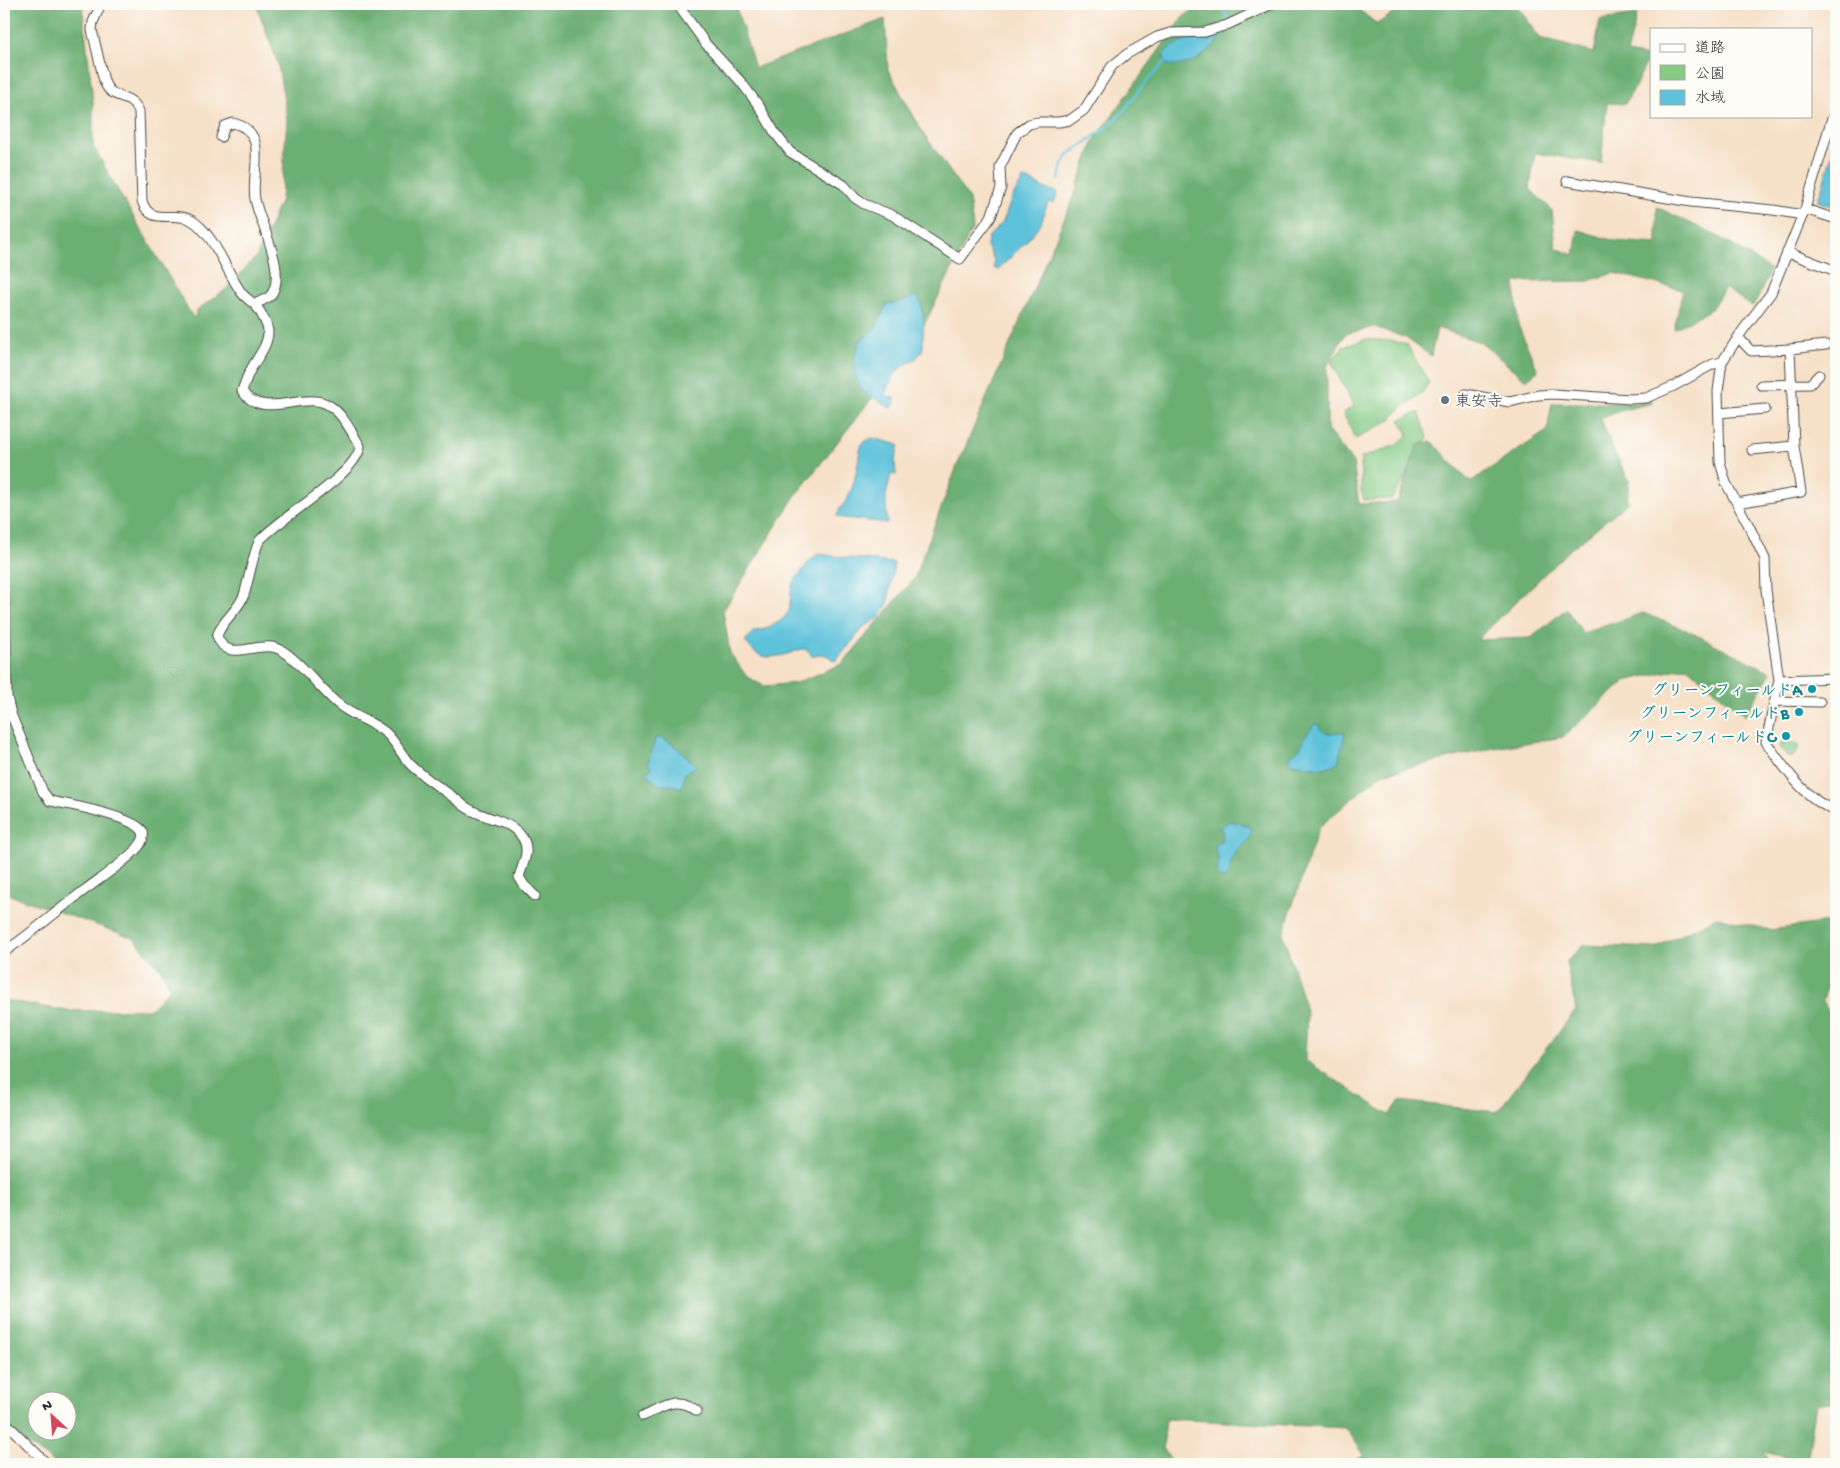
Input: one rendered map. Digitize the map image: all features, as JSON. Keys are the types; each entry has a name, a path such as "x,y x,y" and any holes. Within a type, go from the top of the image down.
{"street":[{"path":"101,4 93,22 92,30 106,88 112,94 131,99 139,111 142,201 144,208 148,213 158,216 188,218 193,221 215,247 239,289 254,304 268,329 259,358 249,373 242,391 244,395 252,400 273,406 310,402 323,403 330,406 338,413 360,446 355,459 334,480 274,526 259,541 244,595 237,609 219,629 216,636 219,643 224,648 233,651 272,646 283,651 342,706 386,733 415,769 448,792 470,811 510,827 521,835 526,845 526,853 519,877 535,896"},
{"path":"677,4 706,44 741,82 790,152 844,185 855,198 864,204 892,215 960,259 991,217 1001,188 1000,167 1017,133 1029,124 1070,120 1084,110 1112,66 1127,54 1157,36 1170,33 1204,32 1227,25 1272,4"},
{"path":"1836,112 1804,212 1771,293 1722,362 1718,391 1720,462 1726,483 1765,559 1766,590 1779,680 1766,742 1809,795 1824,806 1836,811"},
{"path":"220,137 225,126 233,122 242,125 254,138 257,148 254,198 274,255 275,277 274,288 270,296 254,304"},
{"path":"1567,181 1691,202 1804,212 1836,220"},
{"path":"1787,252 1836,271"},
{"path":"1738,337 1751,351 1826,345"},
{"path":"1737,503 1801,492 1794,446 1790,349"},
{"path":"1466,394 1510,402 1538,395 1553,394 1621,399 1646,398 1674,386 1713,364 1722,362"},
{"path":"1761,385 1810,384 1819,375"},
{"path":"1719,413 1765,409"},
{"path":"1752,450 1794,446"},
{"path":"4,599 7,697 11,714 43,792 50,801 119,817 140,828 144,836 136,848 120,863 4,952"},
{"path":"1779,680 1836,678"},
{"path":"1775,701 1820,702"},
{"path":"643,1416 671,1403 687,1404 697,1411"},
{"path":"4,1421 46,1464"}],"green space":[{"path":"4,4 82,4 93,100 93,146 194,319 197,310 225,290 257,256 281,200 287,119 278,64 256,4 735,4 755,68 885,19 888,70 922,131 969,199 973,227 915,343 793,499 723,611 730,653 747,677 764,686 796,683 842,664 914,579 957,466 1069,208 1094,141 1183,17 1202,4 1352,4 1377,24 1407,4 1516,4 1540,38 1594,53 1600,20 1637,15 1627,53 1649,57 1625,104 1607,103 1601,163 1535,153 1530,189 1552,210 1556,248 1574,255 1578,230 1615,241 1657,244 1657,207 1721,238 1771,270 1753,307 1725,288 1711,309 1674,329 1683,290 1614,273 1588,281 1515,282 1518,325 1538,371 1526,380 1480,342 1437,328 1431,356 1406,338 1375,327 1345,334 1327,366 1327,430 1353,462 1359,504 1397,502 1418,445 1431,441 1470,482 1547,431 1552,403 1636,403 1651,400 1652,403 1620,411 1601,419 1613,450 1629,480 1627,503 1566,553 1477,640 1531,638 1566,609 1583,633 1643,613 1686,630 1771,672 1745,716 1687,667 1625,681 1563,737 1494,748 1381,774 1319,827 1283,934 1307,1014 1305,1060 1389,1115 1400,1101 1497,1112 1576,1010 1566,962 1583,945 1654,948 1717,917 1770,930 1836,921 1836,972 1828,980 1823,1002 1836,1024 1836,1403 1816,1404 1807,1462 1763,1452 1773,1464 1345,1464 1365,1456 1346,1428 1166,1419 1163,1448 1173,1464 57,1464 4,1429 4,1000 68,1011 151,1009 170,988 162,971 134,938 4,893"},
{"path":"1366,339 1392,341 1407,345 1429,383 1421,394 1401,408 1390,420 1356,439 1343,413 1354,406 1331,361 1343,347"},
{"path":"1419,412 1428,438 1392,499 1364,500 1361,491 1361,458 1397,445 1408,434 1400,420"},
{"path":"1796,743 1800,747 1792,756 1787,756 1779,748 1780,744"}],"water":[{"path":"1201,39 1219,41 1207,52 1190,63 1167,65 1163,55 1166,51 1175,45"},
{"path":"1836,142 1836,208 1818,201"},
{"path":"1023,179 1058,192 1054,203 1048,202 1041,223 1025,243 998,270 994,268 994,260 987,246 989,236 1003,222 1012,198"},
{"path":"917,296 923,313 923,348 919,355 900,369 891,380 885,393 889,397 895,398 895,403 891,408 861,390 855,374 855,357 860,341 875,329 887,304 897,303"},
{"path":"872,438 899,445 895,461 896,475 891,474 886,496 887,523 837,517 851,491 862,443"},
{"path":"817,554 894,563 888,603 879,618 865,626 836,661 826,655 812,656 807,650 803,649 774,657 763,656 754,651 745,641 753,632 769,628 783,619 789,611 792,585 806,565"},
{"path":"1315,724 1318,724 1326,733 1345,733 1338,763 1320,767 1290,762 1291,755 1300,748 1306,735"},
{"path":"656,737 668,741 696,766 685,773 682,788 672,785 659,785 646,772 652,769 648,763"},
{"path":"1230,821 1246,825 1252,829 1249,839 1234,855 1230,871 1223,880 1217,874 1219,859 1215,849 1216,844 1221,841 1223,834 1220,827"}],"waterway":[{"path":"1220,4 1228,18 1227,21"},
{"path":"1212,41 1223,34"},
{"path":"1059,180 1062,165 1069,154 1105,129 1122,113 1145,83 1166,61"}],"place":[{"name":"東安寺","path":"1445,400"},
{"name":"グリーンフィールドA","path":"1812,689"},
{"name":"グリーンフィールドB","path":"1799,712"},
{"name":"グリーンフィールドC","path":"1786,736"}]}
